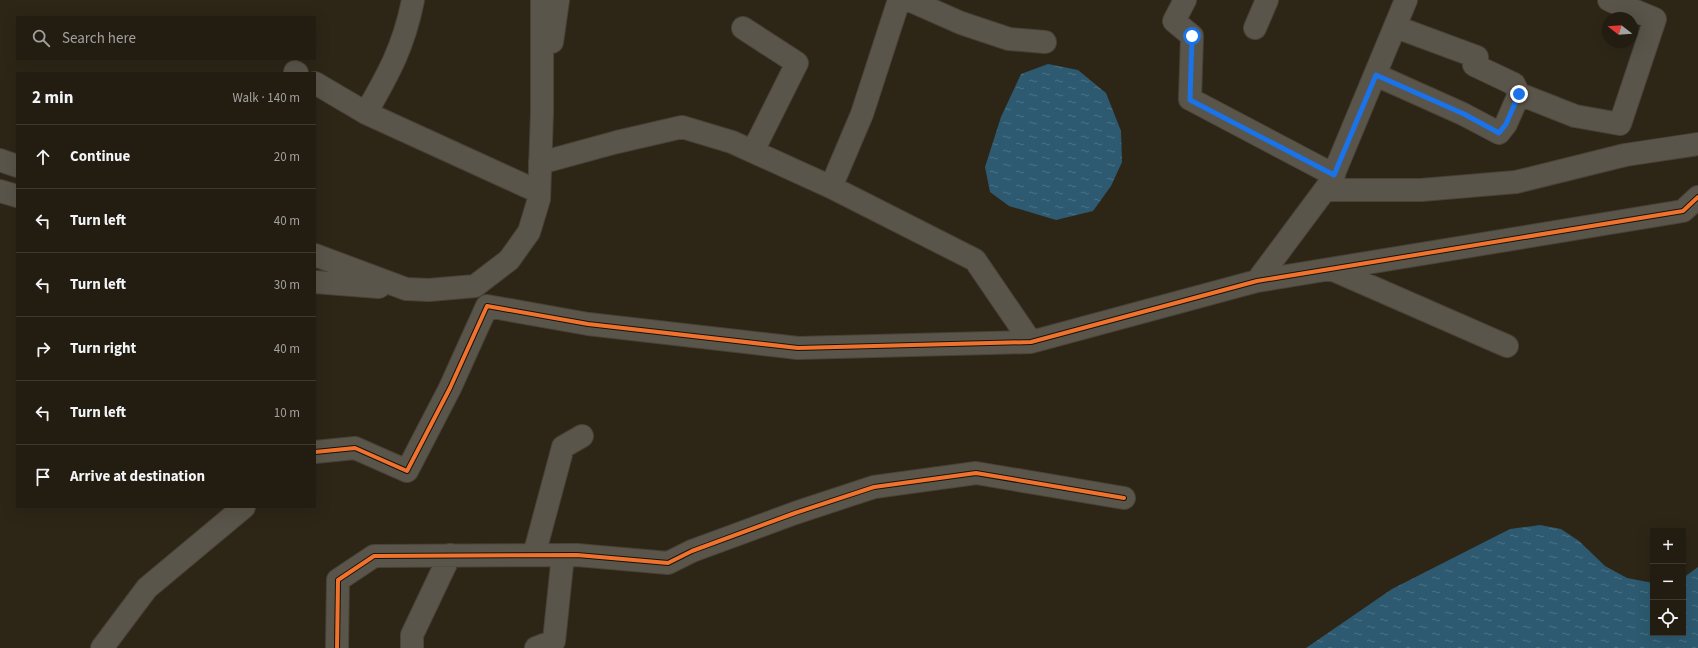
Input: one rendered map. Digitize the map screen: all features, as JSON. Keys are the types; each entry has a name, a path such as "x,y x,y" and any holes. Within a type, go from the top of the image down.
{"street":[{"path":"366,113 390,70 407,29 412,0"},
{"path":"316,282 429,290 475,286 509,260 529,232 539,199 542,113 542,0"},
{"path":"542,113 558,0"},
{"path":"831,187 862,114 899,0"},
{"path":"909,0 961,23 1009,39 1045,42"},
{"path":"1185,0 1174,21 1192,36 1190,100 1329,182 1421,190 1516,182 1625,155 1698,144"},
{"path":"1254,28 1267,0"},
{"path":"1396,27 1477,57 1474,65 1514,84 1519,94 1575,116 1620,124 1655,19 1609,0"},
{"path":"1257,281 1329,182 1396,27 1403,1"},
{"path":"743,28 797,62 753,151"},
{"path":"1376,75 1464,114 1499,133 1506,124 1519,94"},
{"path":"316,84 366,113 539,192"},
{"path":"540,163 617,142 682,127 732,142 831,187 975,260 1031,342"},
{"path":"0,160 16,166"},
{"path":"0,191 16,196"},
{"path":"316,452 355,448 407,471 450,388 487,306 588,324 798,348 1031,342 1257,281 1683,211 1698,197"},
{"path":"316,255 406,289"},
{"path":"1331,269 1506,346"},
{"path":"534,555 563,447 582,436"},
{"path":"337,648 338,580 374,556 563,555 668,563 692,551 795,513 874,487 976,473 1124,498"},
{"path":"102,648 147,588 243,508"},
{"path":"412,648 412,635 450,555"},
{"path":"536,648 554,641 563,555"}],"water":[{"path":"1048,64 1078,70 1106,93 1121,131 1122,162 1111,186 1093,211 1056,220 1009,206 990,192 985,167 1001,117 1021,74"},
{"path":"1540,525 1561,529 1579,541 1605,566 1627,578 1650,582 1650,636 1686,636 1686,576 1698,567 1698,648 1306,648 1392,589 1510,529"}],"cycle path":[{"path":"316,452 355,448 407,471 450,388 487,306 588,324 798,348 1031,342 1257,281 1683,211 1698,197"},
{"path":"337,648 338,580 374,556 577,555 668,563 692,551 795,513 874,487 976,473 1124,498"}],"route":[{"path":"1192,36 1190,100 1334,175 1376,75 1464,114 1499,133 1506,124 1519,94"}]}
